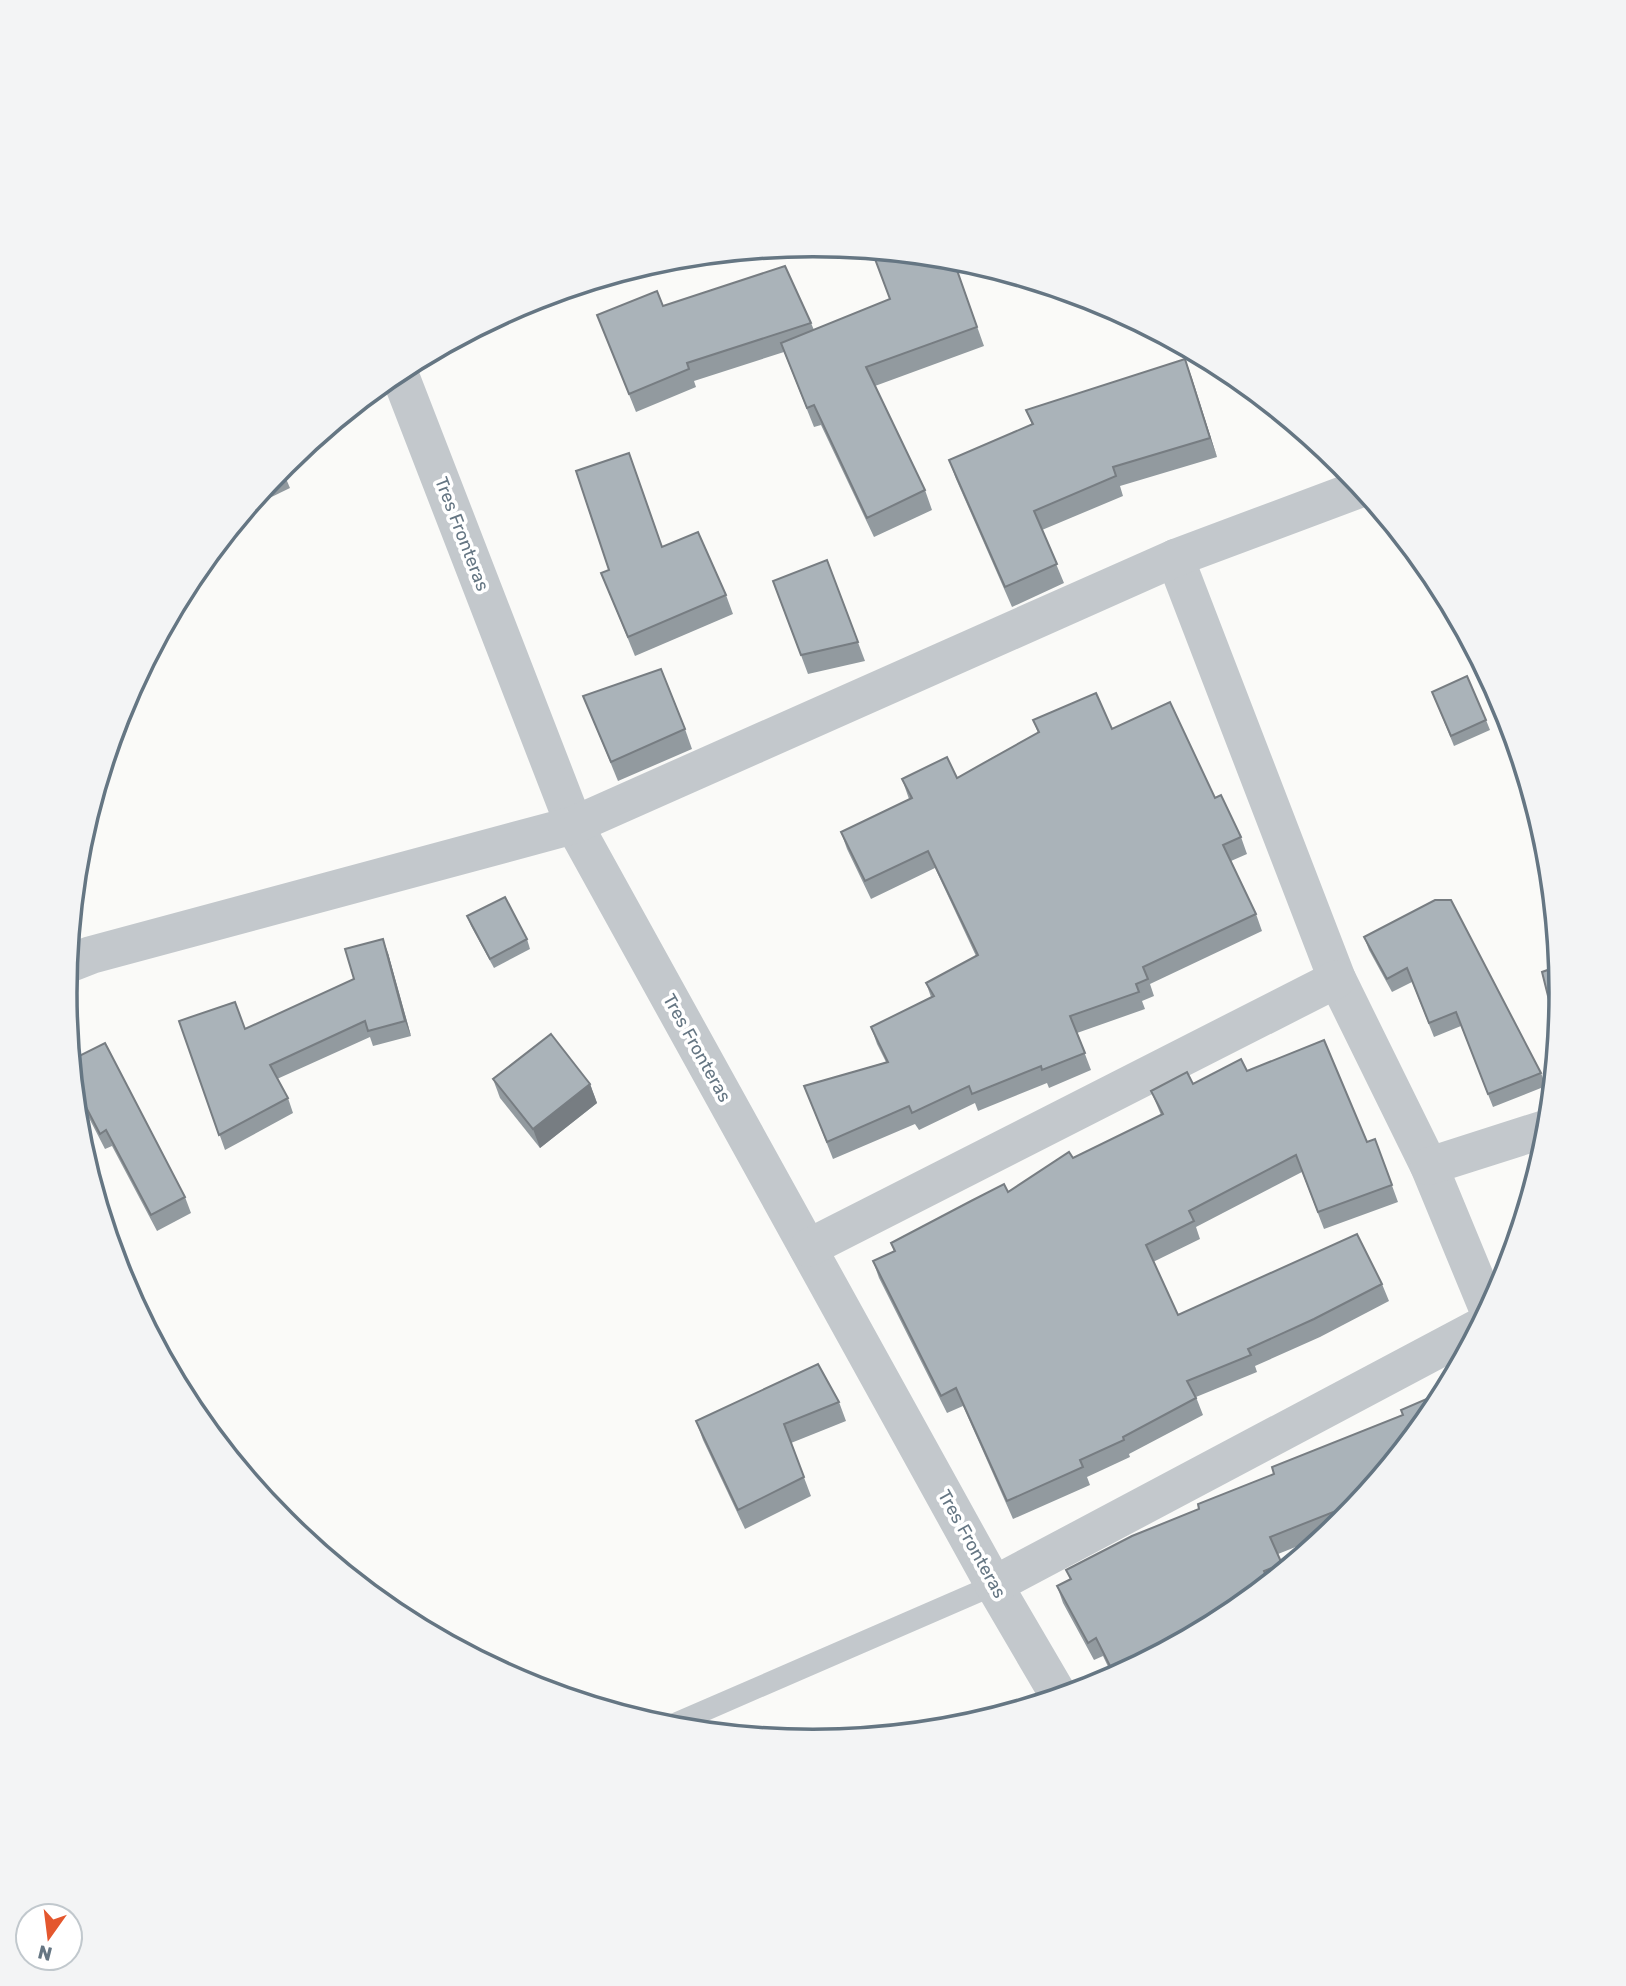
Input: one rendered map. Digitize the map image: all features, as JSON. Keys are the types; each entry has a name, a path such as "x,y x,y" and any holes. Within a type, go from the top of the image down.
{"street":[{"name":"Tres Fronteras","path":"403,382 574,825 994,1585 1054,1688"},
{"path":"78,960 574,825 1175,558 1351,492"},
{"path":"1175,558 1337,979 1429,1166 1483,1297"},
{"path":"808,1248 1337,979"},
{"path":"1429,1166 1536,1132"},
{"path":"994,1585 1464,1335"}],"lane":[{"path":"688,1718 994,1585"}],"building":[{"path":"875,260 957,271 977,327 866,367 925,490 867,518 814,405 807,408 781,343 890,299"},
{"path":"785,266 811,323 687,363 689,369 629,394 597,315 657,291 663,306"},
{"path":"1185,359 1210,438 1113,467 1116,476 1034,511 1057,564 1005,587 949,460 1033,424 1026,410"},
{"path":"629,453 662,547 698,532 726,595 628,637 601,573 609,570 576,471"},
{"path":"827,560 858,642 801,655 773,581"},
{"path":"661,669 685,729 611,762 583,696"},
{"path":"1467,676 1486,720 1451,736 1432,692"},
{"path":"1096,693 1112,729 1170,702 1215,798 1221,795 1241,837 1223,845 1256,914 1143,967 1148,979 1136,984 1139,992 1070,1016 1085,1053 1042,1070 1041,1066 972,1094 969,1086 912,1113 909,1106 827,1142 804,1086 888,1062 871,1027 934,996 926,983 978,955 928,851 865,881 841,832 912,798 902,779 947,757 957,778 1039,732 1033,720"},
{"path":"505,897 527,939 490,959 467,916"},
{"path":"1435,900 1451,900 1541,1073 1488,1094 1456,1012 1429,1023 1407,968 1387,979 1364,937"},
{"path":"383,939 405,1021 368,1031 365,1021 270,1065 288,1098 219,1135 179,1021 235,1002 245,1029 354,979 345,949"},
{"path":"1548,970 1549,999 1542,972"},
{"path":"551,1034 590,1084 533,1129 493,1079"},
{"path":"1324,1040 1367,1142 1375,1139 1392,1185 1318,1212 1296,1155 1189,1211 1194,1221 1146,1245 1178,1315 1357,1234 1382,1284 1248,1349 1251,1355 1187,1381 1196,1398 1123,1437 1124,1440 1080,1460 1083,1467 1007,1501 956,1388 941,1396 873,1261 895,1251 891,1243 1004,1184 1008,1192 1069,1152 1073,1158 1163,1114 1151,1091 1187,1072 1193,1084 1241,1059 1247,1071"},
{"path":"105,1043 185,1197 151,1215 106,1130 100,1134 86,1107 80,1055"},
{"path":"818,1364 839,1402 784,1424 804,1477 738,1510 696,1421"},
{"path":"1427,1399 1397,1441 1334,1512 1270,1537 1281,1561 1264,1571 1265,1574 1261,1577 1181,1630 1110,1666 1096,1638 1088,1643 1057,1586 1071,1579 1066,1570 1132,1536 1199,1509 1198,1504 1274,1474 1272,1467 1403,1415 1401,1410"}]}
